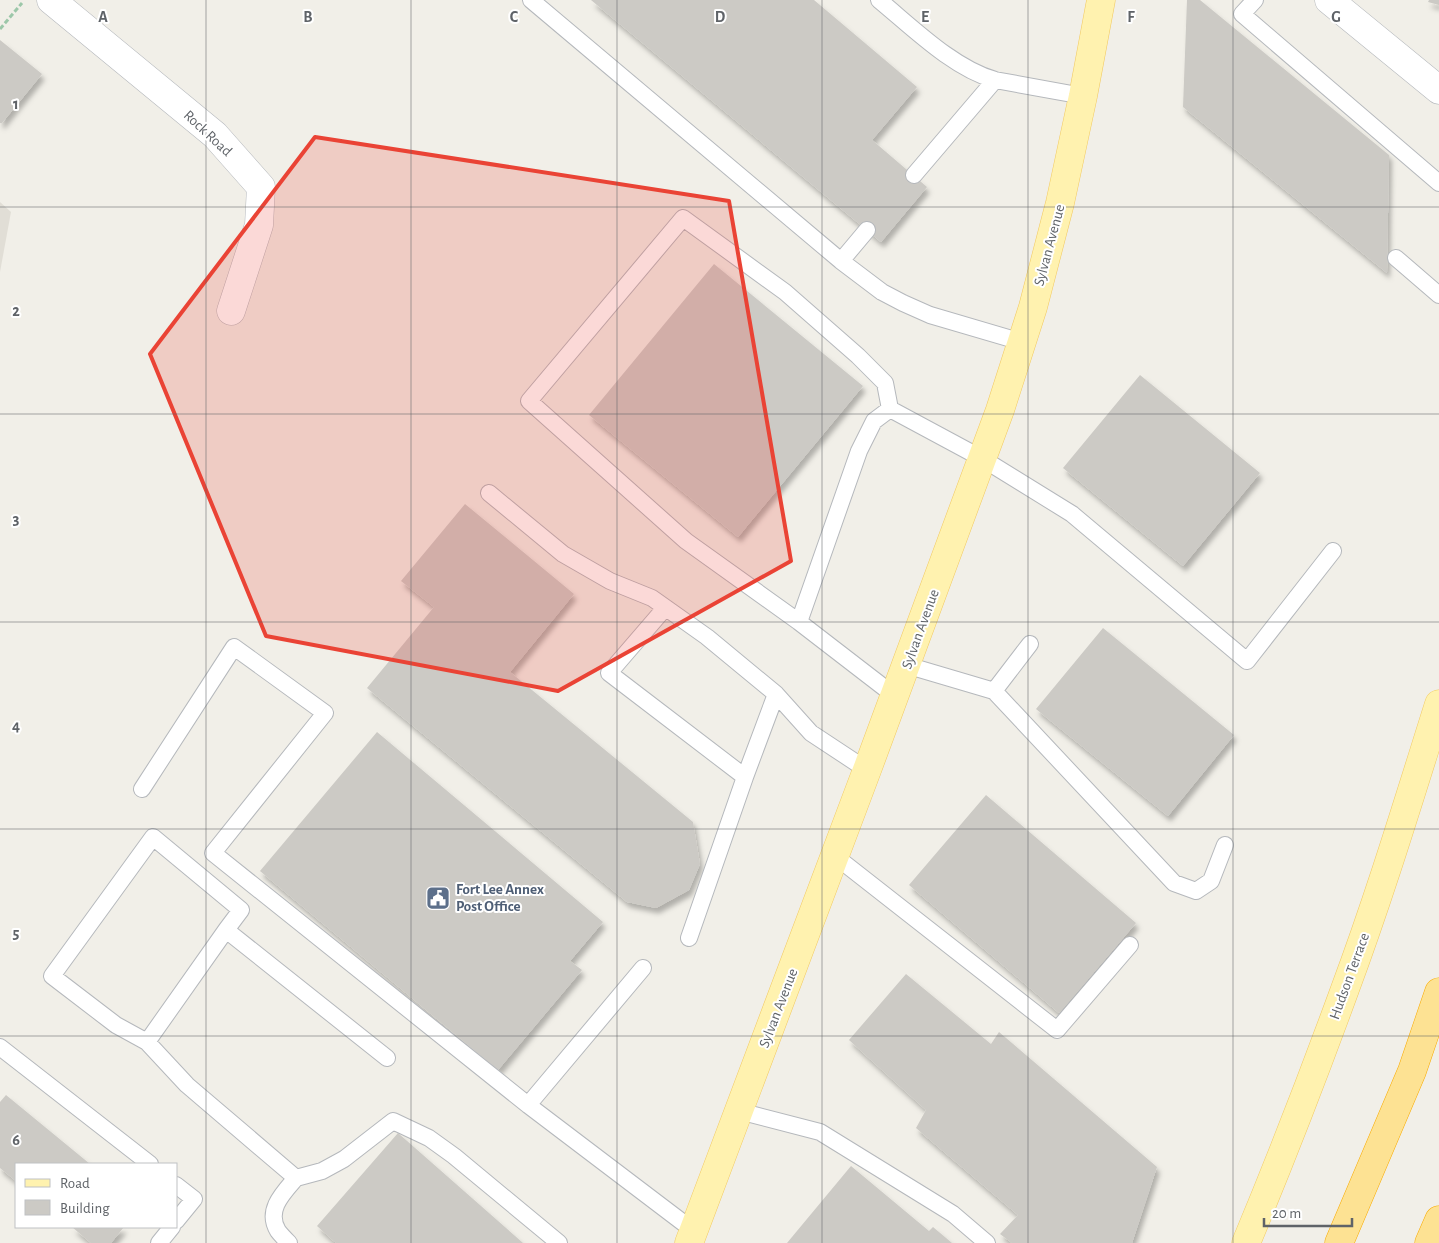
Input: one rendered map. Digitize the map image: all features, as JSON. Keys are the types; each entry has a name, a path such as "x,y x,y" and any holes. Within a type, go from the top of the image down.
{"highway":[{"path":"1339,1243 1412,1070 1439,992"},
{"path":"1429,1243 1439,1220"}],"main road":[{"name":"Sylvan Avenue","path":"691,1240 983,459 1022,342 1056,220 1083,96 1101,0"},
{"name":"Hudson Terrace","path":"1246,1243 1346,987 1406,812 1439,704"}],"street":[{"name":"Rock Road","path":"51,0 215,135 261,187 260,225 231,312"},
{"path":"1329,0 1439,90"}],"lane":[{"path":"531,0 841,261 882,292 930,315 1022,342"},
{"path":"879,0 947,56 982,77 1083,96"},
{"path":"1255,0 1242,14 1439,183"},
{"path":"914,175 995,80"},
{"path":"890,409 886,383 858,356 785,292 683,218 529,401 686,541 798,622 895,696"},
{"path":"841,261 867,230"},
{"path":"1396,258 1439,295"},
{"path":"890,409 983,459 1072,514 1247,661 1333,551"},
{"path":"798,622 859,451 874,421 890,409"},
{"path":"489,493 563,554 610,581 652,598 708,637 776,694 811,733 867,770"},
{"path":"665,608 609,673 745,777"},
{"path":"994,691 1030,644"},
{"path":"142,788 234,647 325,713 213,853 528,1105 691,1240"},
{"path":"906,665 994,691 1174,883 1196,890 1211,881 1225,845"},
{"path":"689,938 776,694"},
{"path":"147,1042 241,910 153,837 52,976 116,1025 147,1042 187,1085 296,1178"},
{"path":"835,856 1057,1030 1130,945"},
{"path":"226,930 387,1058"},
{"path":"528,1105 644,968"},
{"path":"0,1047 149,1163"},
{"path":"739,1111 820,1132 953,1214 987,1243"},
{"path":"289,1243 277,1230 274,1218 276,1201 296,1178 322,1171 344,1159 393,1122 429,1138 454,1156 559,1243"},
{"path":"178,1187 194,1199 178,1219"},
{"path":"159,1243 171,1228"}],"path":[{"path":"0,29 24,0"}],"highlighted area":[{"path":"315,137 729,201 791,561 558,691 266,636 150,354"}],"shaded area":[{"path":"0,202 11,212 0,272"}],"building":[{"path":"591,0 814,0 917,87 872,140 927,187 881,242"},
{"path":"1187,0 1200,0 1389,155 1387,273 1183,107"},
{"path":"1429,0 1439,0 1439,5 1428,2"},
{"path":"0,40 42,74 2,123 0,123"},
{"path":"714,264 863,386 738,537 589,415"},
{"path":"1140,375 1260,473 1183,566 1063,468"},
{"path":"465,504 574,594 510,672 693,822 700,864 689,890 656,908 627,902 367,688 434,607 401,581"},
{"path":"1103,628 1234,735 1168,816 1036,709"},
{"path":"377,732 603,922 570,961 582,970 498,1070 260,871"},
{"path":"986,795 1136,923 1059,1013 909,885"},
{"path":"906,974 991,1044 999,1032 1157,1167 1132,1243 1012,1243 1000,1234 1018,1215 916,1128 926,1110 849,1040"},
{"path":"6,1095 89,1163 15,1163 15,1180 0,1168 0,1102"},
{"path":"398,1133 523,1243 336,1243 317,1226"},
{"path":"851,1166 929,1231 933,1227 952,1243 787,1243"},
{"path":"73,1228 123,1228 111,1243 91,1243"}],"place":[{"name":"Fort Lee Annex Post Office","path":"438,898"}]}
